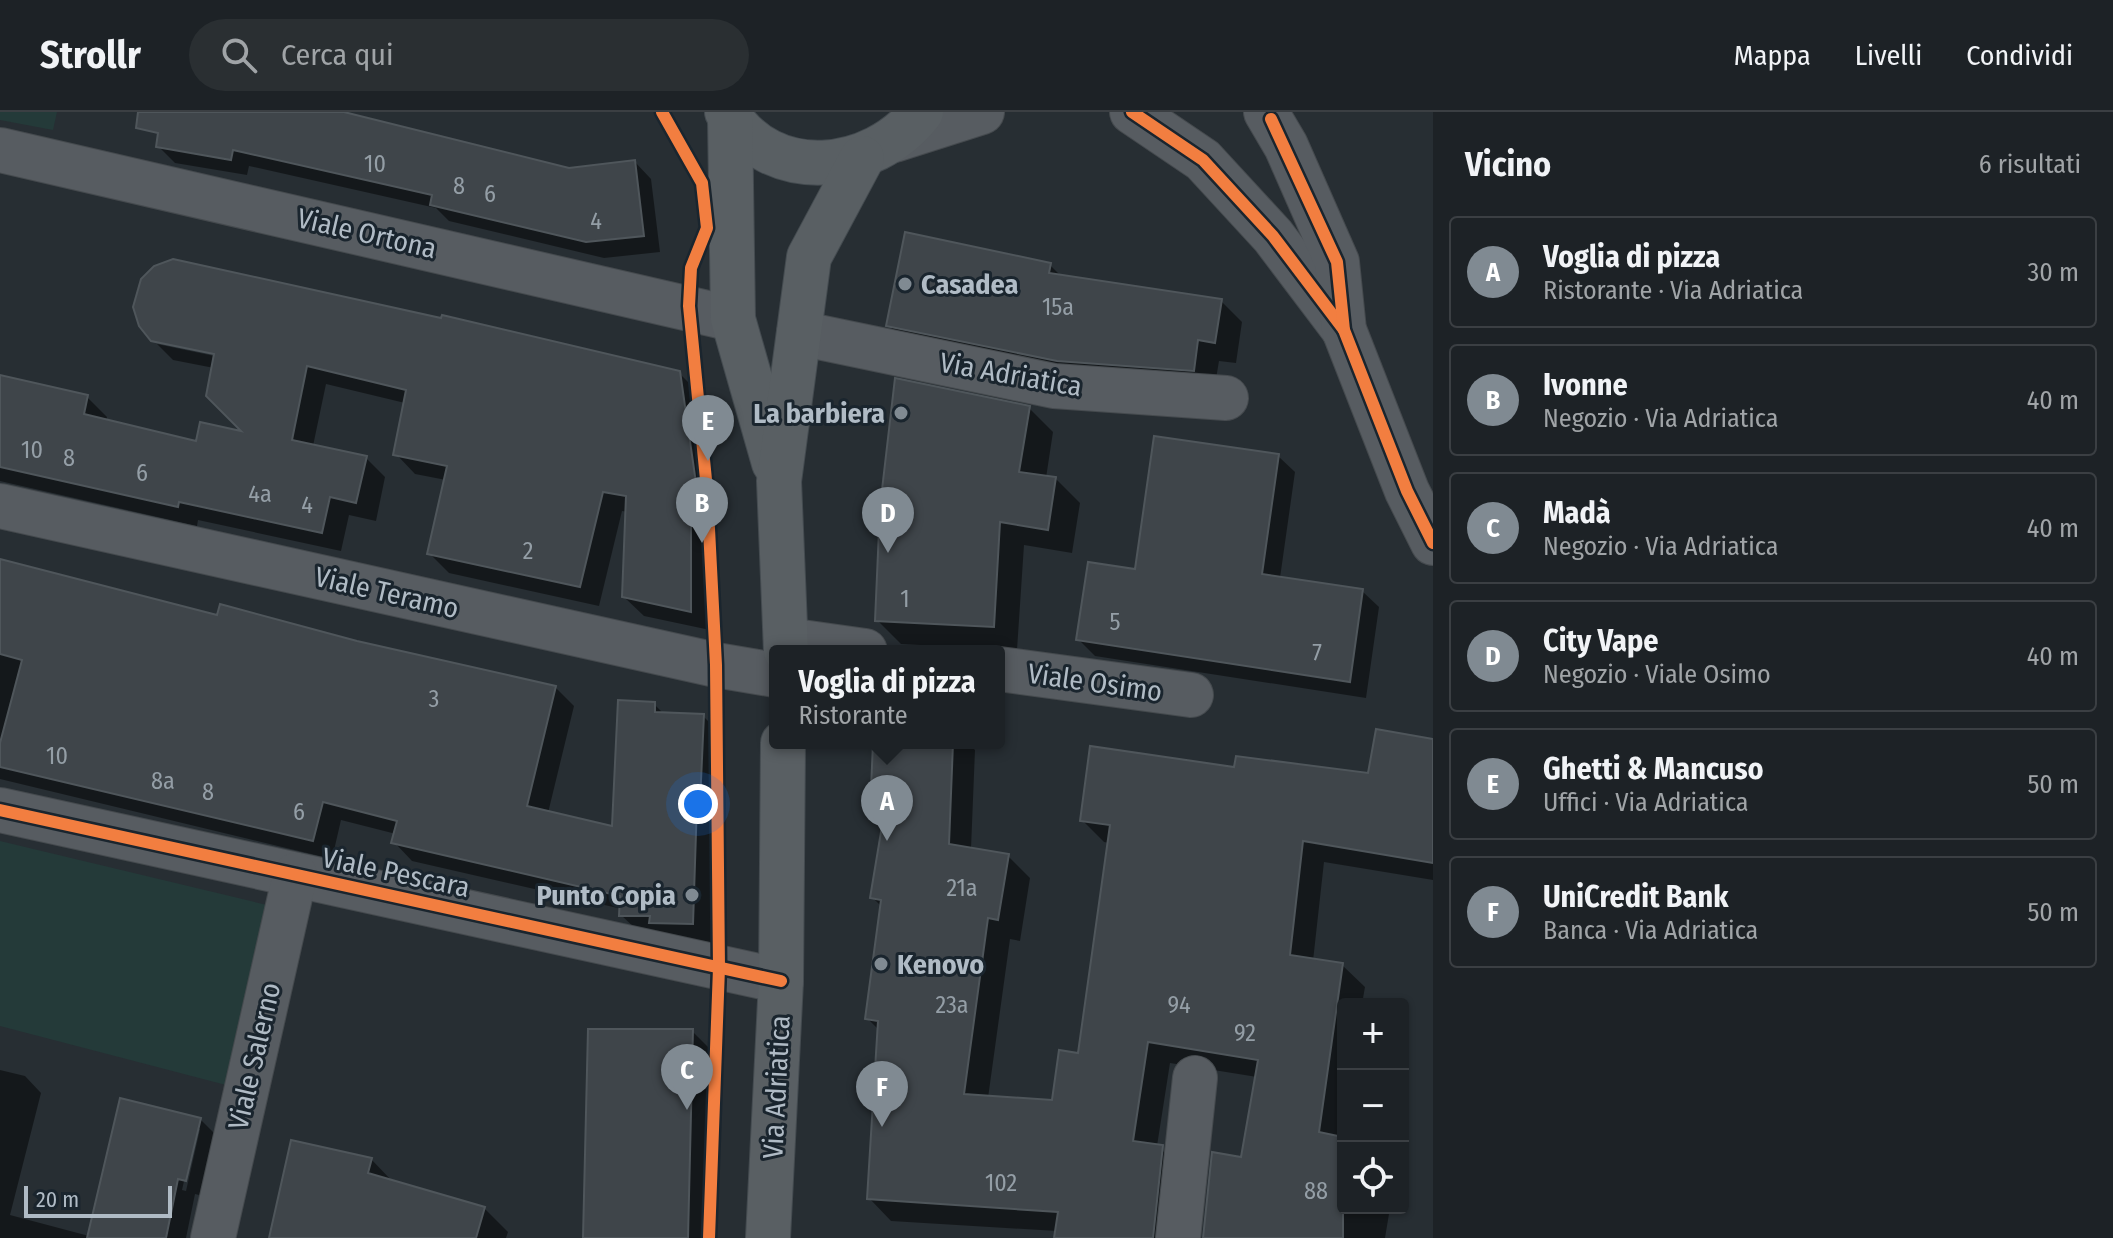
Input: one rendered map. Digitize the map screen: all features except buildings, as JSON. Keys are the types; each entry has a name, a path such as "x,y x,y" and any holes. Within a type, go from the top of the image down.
{"main road":[{"path":"729,114 756,142 789,159 826,163 892,137"},
{"path":"729,114 733,319 779,481"},
{"path":"782,645 779,481 809,257 892,137"},
{"name":"Via Adriatica","path":"768,1238 781,981 783,749"}],"street":[{"path":"892,137 982,112"},
{"path":"1132,112 1203,160 1273,236 1344,330"},
{"path":"1266,112 1286,146 1337,262 1344,330 1407,491 1433,543"},
{"name":"Viale Ortona","path":"0,150 733,319"},
{"name":"Via Adriatica","path":"799,333 1054,386 1226,398"},
{"name":"Viale Teramo","path":"0,506 700,662 769,656"},
{"name":"Viale Osimo","path":"1005,670 1191,695"},
{"name":"Viale Pescara","path":"0,810 781,981"},
{"name":"Viale Salerno","path":"213,1238 295,875"},
{"path":"1178,1238 1195,1078"}],"green space":[{"path":"0,112 57,112 53,130 0,120"},
{"path":"0,841 267,905 226,1085 0,1026"}],"cycle path":[{"path":"662,112 702,183 707,228 691,268 689,306 707,490 716,665 719,968 709,1238"},
{"path":"1132,112 1203,160 1273,236 1344,330"},
{"path":"1271,119 1337,262 1344,330 1407,491 1433,543"},
{"path":"0,810 781,981"}],"place":[{"name":"Casadea","path":"905,284"},
{"name":"La barbiera","path":"901,413"},
{"name":"Ghetti & Mancuso","path":"708,461"},
{"name":"Ivonne","path":"702,543"},
{"name":"City Vape","path":"888,553"},
{"name":"Voglia di pizza","path":"887,841"},
{"name":"Punto Copia","path":"692,895"},
{"name":"Kenovo","path":"881,964"},
{"name":"Madà","path":"687,1110"},
{"name":"UniCredit Bank","path":"882,1127"}]}
